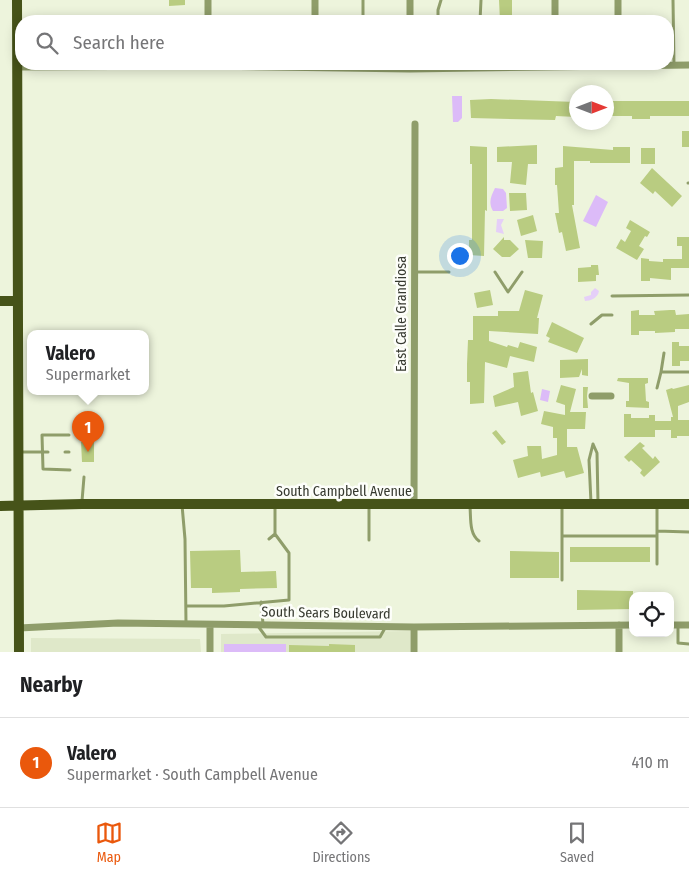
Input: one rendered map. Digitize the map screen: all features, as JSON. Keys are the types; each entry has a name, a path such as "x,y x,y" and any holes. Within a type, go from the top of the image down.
{"main road":[{"path":"16,0 16,15"},
{"path":"17,70 19,652"},
{"path":"0,301 18,301"},
{"name":"South Campbell Avenue","path":"0,506 82,504 689,504"}],"street":[{"path":"208,0 208,15"},
{"path":"315,0 315,15"},
{"path":"410,0 410,15"},
{"path":"555,0 555,15"},
{"path":"618,0 618,15"},
{"path":"674,65 689,65"},
{"name":"East Calle Grandiosa","path":"414,505 415,124"},
{"path":"592,396 611,396"},
{"name":"South Sears Boulevard","path":"19,628 118,623 414,627 629,625"},
{"path":"210,625 210,652"},
{"path":"619,625 619,652"},
{"path":"674,625 689,625"},
{"path":"414,627 414,652"}],"lane":[{"path":"363,0 363,15"},
{"path":"438,15 441,0"},
{"path":"480,15 481,0"},
{"path":"673,0 673,15"},
{"path":"414,272 449,272"},
{"path":"495,272 508,292 522,272"},
{"path":"612,296 689,295"},
{"path":"592,324 602,315 612,315"},
{"path":"657,388 664,353"},
{"path":"661,372 689,372"},
{"path":"69,435 42,435 43,469 70,470"},
{"path":"593,444 597,453 595,504 589,460 593,444"},
{"path":"19,452 48,452"},
{"path":"82,504 84,477"},
{"path":"182,504 185,539 186,624"},
{"path":"470,504 472,534 479,541"},
{"path":"562,504 562,580"},
{"path":"186,606 224,606 289,600 289,553 275,534 275,505"},
{"path":"369,505 369,540"},
{"path":"657,505 657,564"},
{"path":"657,531 689,532"},
{"path":"269,539 275,534"},
{"path":"563,536 657,536"},
{"path":"261,602 260,625 266,637 380,637 386,626"},
{"path":"674,625 678,644 689,644"}],"shaded area":[{"path":"452,96 462,96 462,118 458,122 453,122"},
{"path":"495,188 503,189 506,193 507,208 503,211 493,211 491,208 492,194"},
{"path":"596,195 608,202 596,227 583,221"},
{"path":"497,219 504,219 501,225 504,234 496,232"},
{"path":"595,288 599,291 597,296 585,301 584,297 591,295"},
{"path":"542,389 550,391 548,402 540,400"},
{"path":"410,631 410,652 221,652 221,634"},
{"path":"31,638 200,639 201,652 31,652"},
{"path":"224,644 286,644 286,652 224,652"}],"building":[{"path":"169,0 185,0 185,5 169,6"},
{"path":"499,0 512,0 512,15 500,15"},
{"path":"470,100 569,102 569,117 556,116 555,120 471,118"},
{"path":"614,101 689,101 689,116 650,116 650,119 632,119 632,116 614,116"},
{"path":"682,131 689,131 689,147 682,147"},
{"path":"537,145 537,164 528,164 526,185 510,183 512,162 497,162 497,147"},
{"path":"470,146 487,147 487,211 485,210 484,256 469,255 469,240 472,240 472,164 470,164"},
{"path":"563,146 613,150 613,147 630,147 630,163 574,161 574,205 572,205 580,248 566,251 562,232 559,233 555,213 559,213 557,185 555,185 555,168 563,167"},
{"path":"641,148 655,148 655,164 641,164"},
{"path":"652,168 682,196 672,207 655,191 653,194 640,183"},
{"path":"509,193 526,193 527,210 510,211"},
{"path":"533,215 537,231 521,236 517,220"},
{"path":"630,220 650,232 639,246 644,249 637,260 616,248 621,239 625,242 631,231 626,228"},
{"path":"504,237 504,240 510,240 519,249 510,257 502,257 493,249"},
{"path":"677,237 689,237 689,268 671,268 671,280 650,278 650,281 641,281 641,258 649,259 649,261 663,262 663,259 682,259 682,246 677,246"},
{"path":"525,240 543,241 542,258 528,258"},
{"path":"591,265 598,265 599,275 596,275 596,281 578,282 578,268 591,267"},
{"path":"490,290 493,305 477,308 474,293"},
{"path":"525,290 543,295 537,318 539,318 538,334 489,331 489,341 507,347 508,345 518,348 520,342 537,347 534,362 510,356 507,368 485,362 484,403 470,404 470,382 467,382 467,364 468,340 473,340 473,316 498,316 498,311 519,311"},
{"path":"639,310 639,315 655,315 654,311 670,310 675,310 676,315 689,314 689,329 675,329 675,332 655,333 655,331 639,331 639,335 631,335 631,311"},
{"path":"552,322 584,338 577,353 548,342 550,338 546,336"},
{"path":"672,342 679,342 679,346 689,346 689,361 680,361 680,366 672,366"},
{"path":"588,359 588,376 582,375 582,369 579,377 560,378 560,360"},
{"path":"528,371 531,393 533,392 538,411 521,416 518,402 495,407 493,396 514,387 513,373"},
{"path":"618,378 648,378 648,383 645,384 646,401 649,402 649,408 626,407 626,401 629,401 629,383 617,381"},
{"path":"561,385 576,389 570,412 586,412 585,429 567,429 567,447 577,447 584,473 566,478 564,471 541,477 540,472 518,478 513,460 528,456 527,446 541,446 542,459 557,455 557,438 553,438 553,427 541,424 544,411 565,415 565,405 556,402"},
{"path":"689,385 689,402 678,406 678,420 689,420 689,436 671,438 671,430 655,430 655,437 624,437 624,414 631,414 631,418 649,418 649,415 655,415 655,421 671,421 671,417 673,417 666,390"},
{"path":"583,387 588,387 588,408 583,408"},
{"path":"496,430 506,442 502,445 492,433"},
{"path":"81,442 94,442 94,462 82,462"},
{"path":"640,442 645,446 642,448 653,459 655,456 660,462 644,477 640,473 642,470 631,460 629,462 624,457"},
{"path":"570,547 650,547 650,562 570,562"},
{"path":"240,550 241,572 276,571 277,588 240,589 240,592 212,593 212,588 191,588 190,551"},
{"path":"510,551 559,552 559,578 510,578"},
{"path":"577,590 633,591 629,592 629,609 577,610"},
{"path":"329,644 355,645 355,652 289,652 289,645 329,646"}],"place":[{"name":"Valero","path":"88,452"}]}
